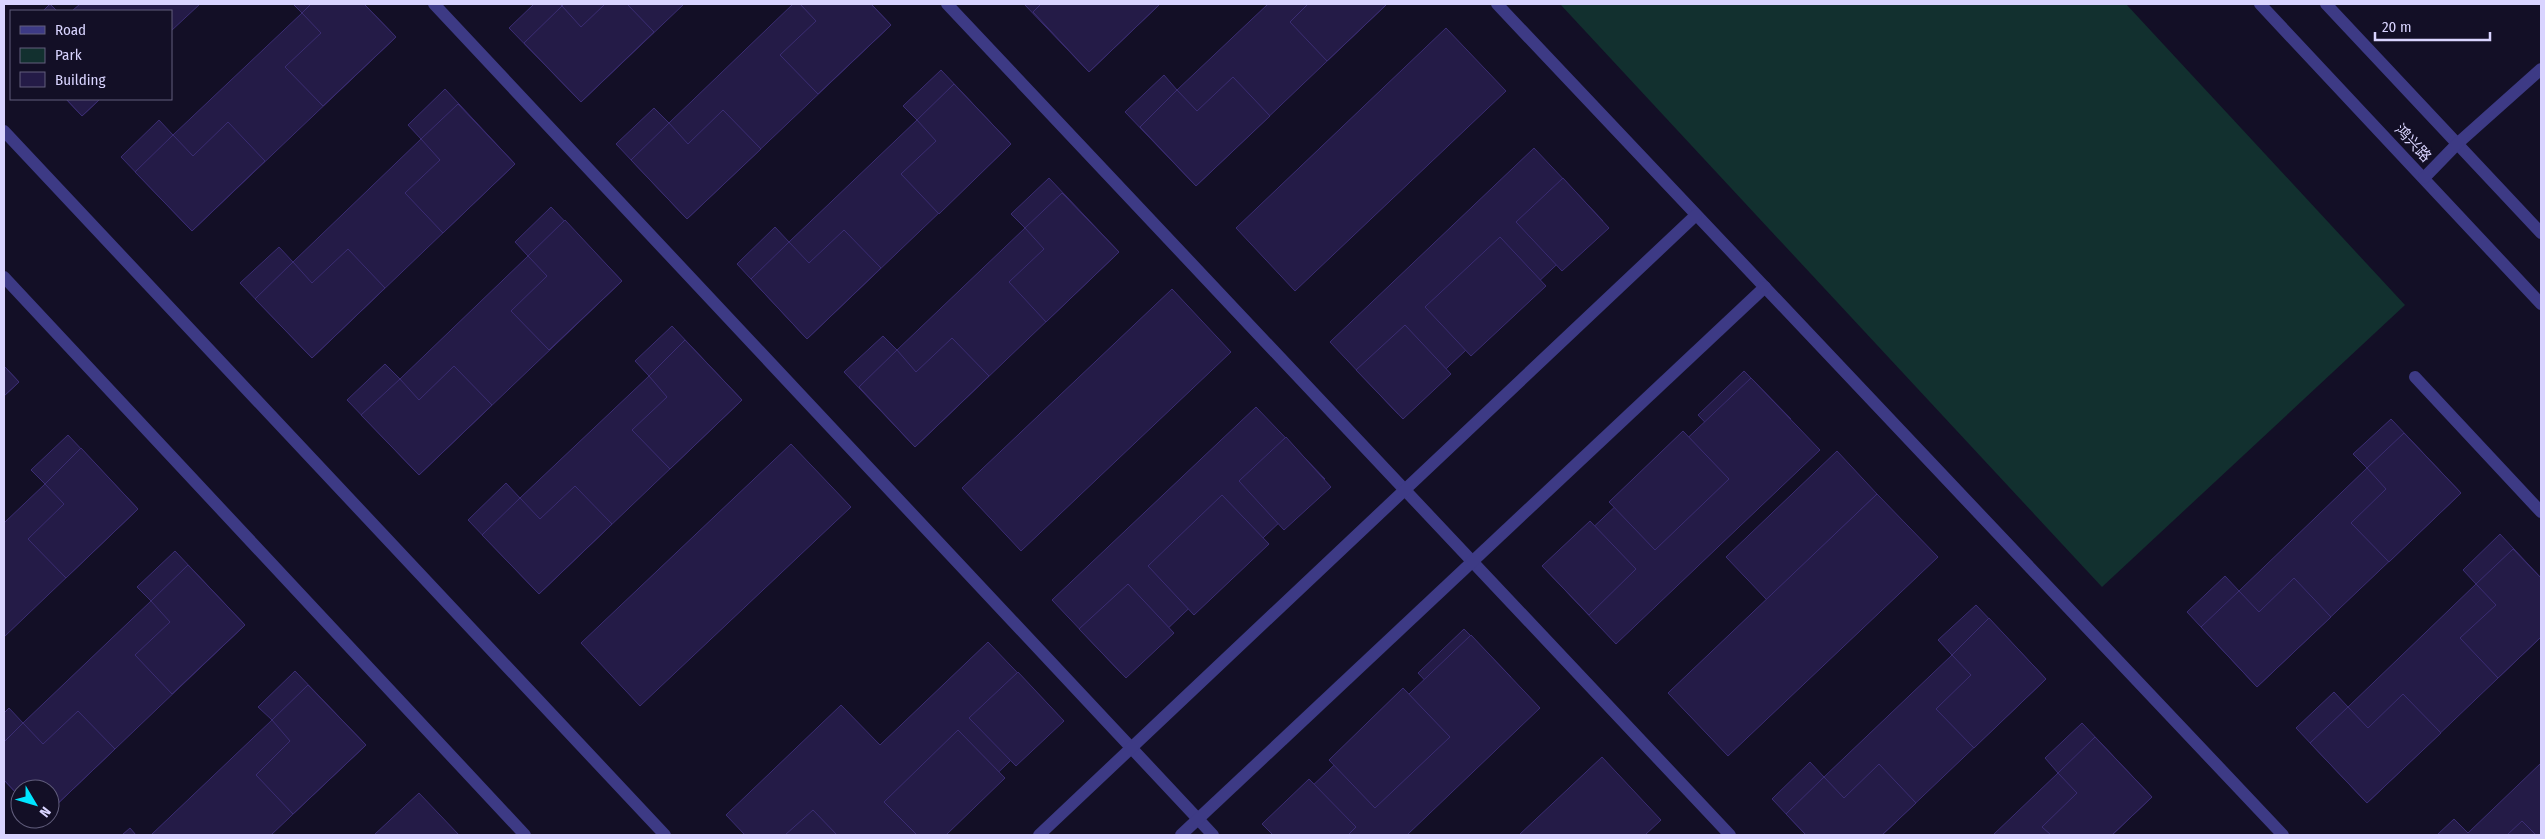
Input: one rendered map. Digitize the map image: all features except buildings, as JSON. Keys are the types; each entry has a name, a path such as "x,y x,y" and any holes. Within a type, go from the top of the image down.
{"street":[{"path":"434,4 1213,835"},
{"path":"948,4 1730,835"},
{"path":"1497,4 2283,835"},
{"name":"鸿兴路","path":"2260,4 2541,304"},
{"path":"2326,4 2541,234"},
{"path":"2424,178 2457,144 2541,68"},
{"path":"4,130 665,835"},
{"path":"1039,835 1696,214"},
{"path":"4,277 525,835"},
{"path":"1181,835 1765,287"},
{"path":"2415,377 2541,512"}],"green space":[{"path":"1560,4 2126,4 2405,305 2102,587"}]}
